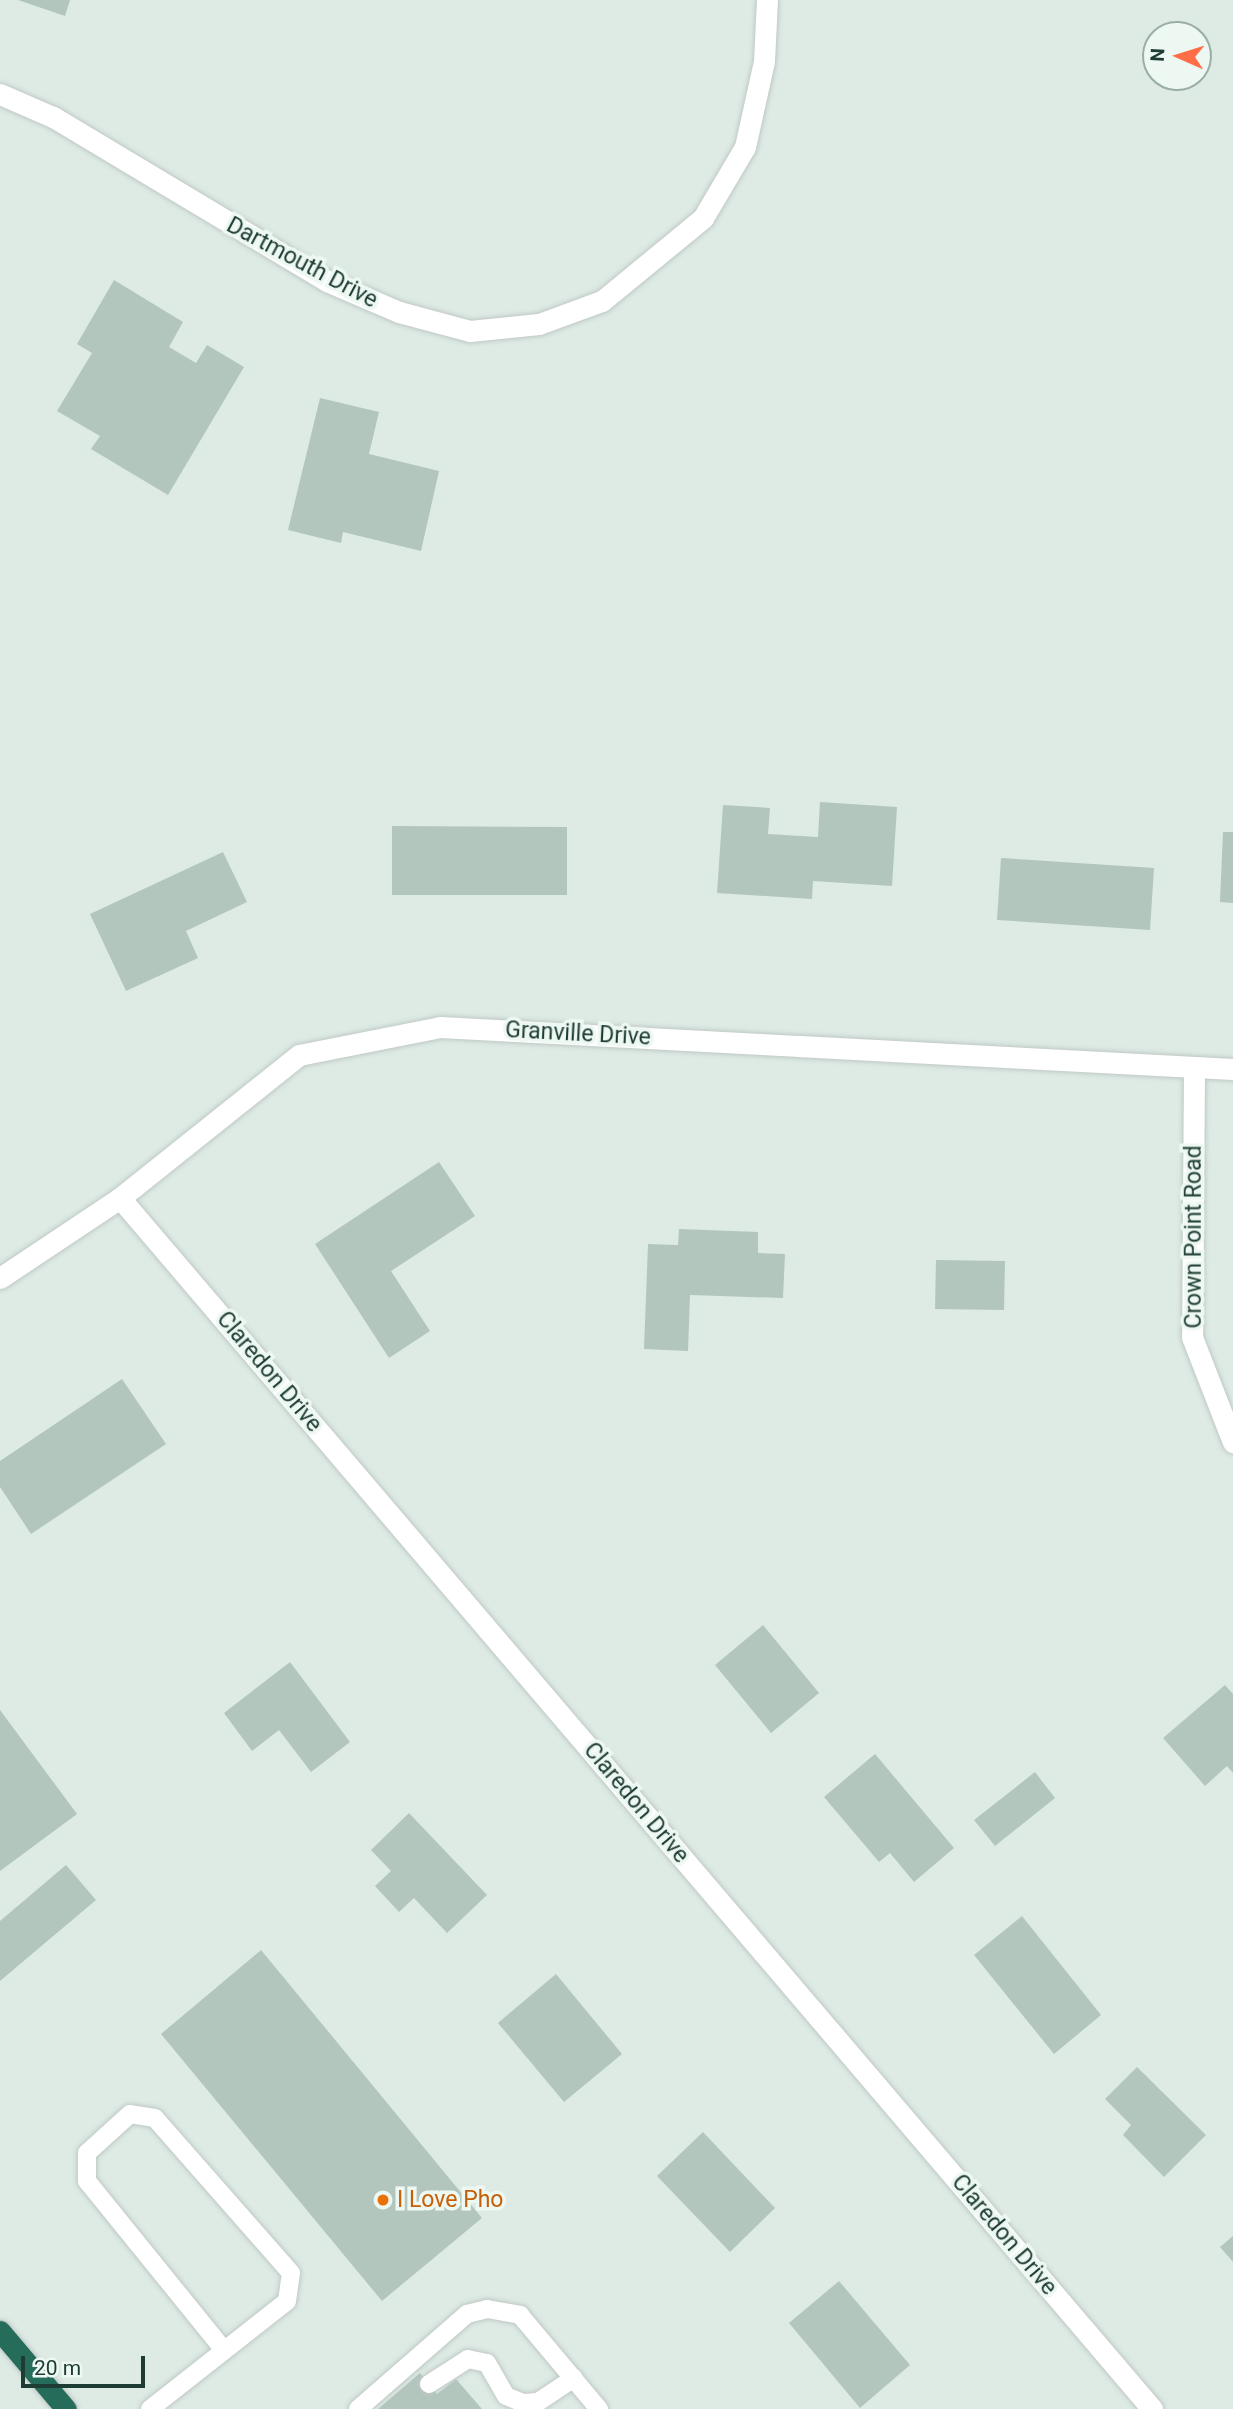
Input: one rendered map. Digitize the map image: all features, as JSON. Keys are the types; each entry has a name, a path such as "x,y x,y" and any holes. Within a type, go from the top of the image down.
{"highway":[{"path":"0,2331 66,2409"}],"street":[{"name":"Dartmouth Drive","path":"0,94 53,117 327,281 399,312 470,331 539,324 602,301 703,218 745,147 764,61 767,0"},
{"name":"Granville Drive","path":"0,1278 120,1198 299,1055 440,1027 1233,1069"},
{"name":"Crown Point Road","path":"1194,1067 1192,1337 1233,1442"},
{"name":"Claredon Drive","path":"120,1198 1152,2409"}],"lane":[{"path":"150,2409 287,2301 292,2273 155,2118 130,2114 87,2153 88,2181 223,2349"},
{"path":"358,2409 467,2314 487,2309 520,2315 599,2409"},
{"path":"429,2384 468,2359 487,2362 506,2396 523,2403 538,2402 574,2378"}],"building":[{"path":"18,0 70,0 65,16"},
{"path":"114,280 183,322 169,347 196,363 207,345 244,367 168,495 91,449 100,436 57,411 92,353 77,344"},
{"path":"320,398 379,412 369,454 439,471 421,551 343,532 341,543 288,530"},
{"path":"820,802 897,807 892,886 813,881 812,899 717,893 723,805 770,808 768,834 818,837"},
{"path":"392,826 567,827 567,895 392,895"},
{"path":"1223,832 1233,832 1233,903 1220,902"},
{"path":"223,852 247,902 186,931 198,958 126,991 90,914"},
{"path":"1001,858 1154,868 1150,930 997,920"},
{"path":"439,1162 475,1216 391,1271 430,1331 389,1358 315,1244"},
{"path":"679,1229 758,1232 758,1253 785,1254 783,1298 690,1295 688,1351 644,1349 648,1244 678,1245"},
{"path":"936,1260 1005,1261 1004,1310 935,1309"},
{"path":"122,1379 166,1444 31,1534 0,1487 0,1461"},
{"path":"763,1625 819,1693 771,1733 715,1665"},
{"path":"290,1662 350,1742 311,1772 279,1730 252,1751 224,1713"},
{"path":"1225,1685 1233,1694 1233,1773 1227,1766 1205,1786 1163,1738"},
{"path":"0,1710 77,1814 0,1871"},
{"path":"875,1754 954,1848 914,1882 890,1853 879,1862 824,1797"},
{"path":"1035,1772 1055,1798 995,1846 974,1820"},
{"path":"409,1813 487,1895 447,1933 414,1898 399,1912 375,1886 391,1871 371,1850"},
{"path":"66,1865 96,1900 0,1981 0,1921"},
{"path":"1022,1916 1101,2015 1054,2054 974,1955"},
{"path":"261,1950 482,2218 382,2301 161,2034"},
{"path":"556,1974 622,2054 564,2102 498,2023"},
{"path":"1137,2067 1206,2135 1164,2177 1123,2135 1131,2125 1105,2099"},
{"path":"703,2132 775,2208 730,2252 657,2176"},
{"path":"1233,2236 1233,2262 1220,2247"},
{"path":"839,2281 910,2365 860,2408 789,2323"},
{"path":"420,2373 437,2394 456,2379 482,2409 378,2409"}],"place":[{"name":"I Love Pho","path":"383,2200"}]}
